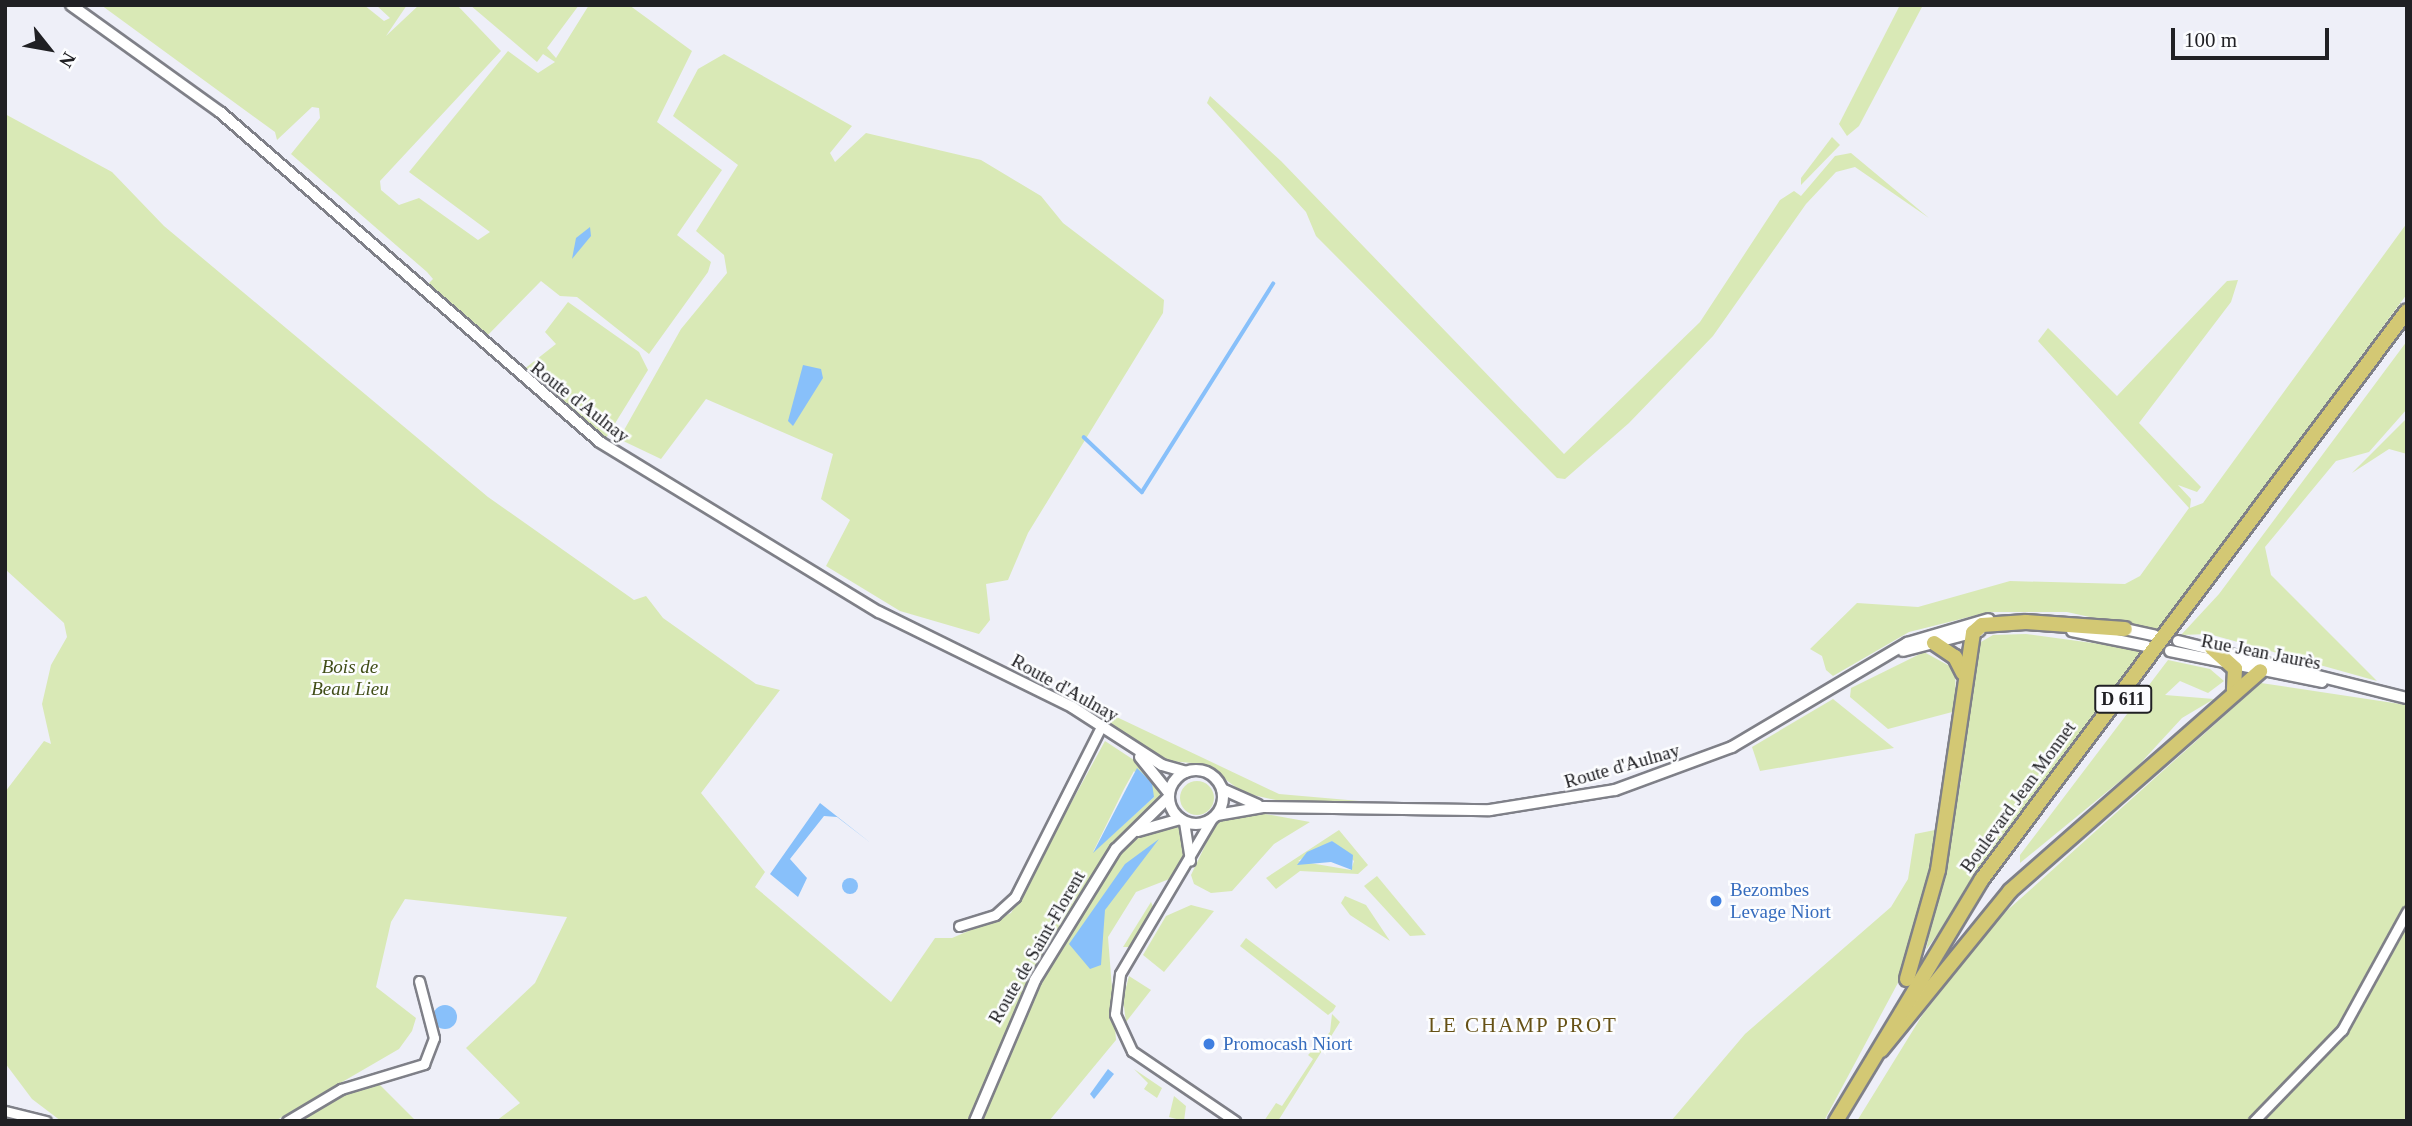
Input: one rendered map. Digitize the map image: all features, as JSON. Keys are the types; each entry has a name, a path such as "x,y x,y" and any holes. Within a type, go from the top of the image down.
{"main road":[{"path":"2374,353 2407,305"},
{"name":"Boulevard Jean Monnet","path":"1836,1121 1982,879 2407,310"},
{"name":"Boulevard Jean Monnet","path":"1844,1121 1882,1043 2018,839 2407,322"},
{"path":"1882,1043 1923,939 1960,747 1964,676 1973,633 1982,625 2026,622 2125,629"},
{"path":"1934,643 1955,657 1964,676"},
{"path":"2212,648 2233,665 2234,690"},
{"path":"1882,1043 2010,891 2234,690 2260,671"}],"street":[{"name":"Route d'Aulnay","path":"71,5 220,112 592,436 879,612 1102,725 1126,742 1186,772"},
{"path":"1890,654 1939,631 1988,619 2039,616 2154,635"},
{"path":"1890,654 1973,633 2059,629 2146,646"},
{"name":"Rue Jean Jaurès","path":"2178,640 2407,698"},
{"name":"Rue Jean Jaurès","path":"2170,651 2260,671 2346,684"},
{"name":"Route d'Aulnay","path":"1214,818 1264,807 1521,808 1615,790 1697,762 1890,654"},
{"path":"960,926 995,915 1015,897 1102,725"},
{"name":"Route d'Aulnay","path":"1126,742 1169,795"},
{"path":"1190,863 1182,820 1169,795 1186,772 1205,772 1222,789 1214,818 1190,863 1120,974 1115,1014 1132,1051 1235,1121"},
{"name":"Route d'Aulnay","path":"1222,789 1264,807"},
{"name":"Route de Saint-Florent","path":"975,1121 1030,989 1126,837 1169,795"},
{"path":"1126,837 1182,820 1214,818"},
{"path":"2254,1121 2343,1030 2407,912"},
{"path":"287,1121 341,1089 424,1064 434,1038 419,981"},
{"path":"5,1111 16,1110 46,1121"}],"green space":[{"path":"101,5 364,5 384,21 390,18 376,5 407,5 386,36 419,5 457,5 501,51 380,181 381,190 399,205 419,198 478,240 490,232 409,172 508,51 538,73 555,62 543,54 537,62 470,5 579,5 547,48 556,58 589,5 629,5 692,51 657,122 722,170 677,235 711,262 708,272 649,354 577,297 560,296 541,281 485,338 426,286 433,279 427,272 291,154 320,118 319,108 312,107 277,140 275,132"},
{"path":"1900,5 1923,5 1859,126 1847,136 1839,124"},
{"path":"724,54 852,126 830,153 835,162 866,133 981,160 1041,196 1063,223 1164,300 1163,313 1028,533 1008,580 986,584 990,620 979,634 900,611 826,566 850,520 821,499 833,454 706,399 661,459 619,439 681,329 727,273 724,255 696,231 738,165 673,116 698,69"},
{"path":"1210,96 1281,161 1564,454 1700,322 1780,200 1794,191 1801,196 1835,156 1851,153 1929,218 1855,167 1836,172 1806,204 1713,336 1629,423 1565,479 1557,478 1316,236 1306,212 1207,103"},
{"name":"Bois de Beau Lieu","path":"5,114 112,172 164,226 488,497 634,600 646,596 663,618 756,684 780,690 701,793 765,872 755,887 891,1002 935,938 952,938 1011,913 1105,741 1143,766 1163,791 1159,802 1112,845 1030,980 970,1121 496,1121 520,1103 466,1048 535,983 567,917 405,899 391,922 376,987 416,1018 412,1031 399,1049 275,1121 61,1121 32,1099 5,1063 5,792 44,741 51,744 42,704 51,665 67,637 64,623 5,569","holes":["1134,771 1154,797 1093,852"]},
{"path":"1832,137 1840,145 1801,185 1801,178"},
{"path":"2407,223 2407,294 2158,632 2067,612 1989,612 1909,632 1833,676 1826,670 1822,656 1810,649 1857,603 1918,607 2010,581 2125,584 2140,576 2189,508 2038,341 2048,328 2117,396 2227,281 2238,280 2231,302 2139,423 2201,487 2197,492 2178,485 2191,499 2190,508 2203,503"},
{"path":"568,302 639,352 648,370 606,438 523,370 556,344 545,332"},
{"path":"2407,341 2407,409 2369,452 2336,461 2265,547 2271,575 2377,681 2209,634 2181,635 2219,594"},
{"path":"2407,418 2407,454 2389,449 2352,473"},
{"path":"2026,634 2144,650 1926,950 1961,781 1974,646 1993,635"},
{"path":"1924,652 1955,669 1956,711 1888,729 1850,697 1851,688"},
{"path":"2168,660 2210,669 2224,681 2208,693 2180,681 2165,695 2214,699 2182,718 2136,768 2020,863 2020,855"},
{"path":"2261,683 2407,705 2407,906 2396,922 2401,925 2407,918 2407,1121 1857,1121 1923,1014 2001,916"},
{"path":"1833,699 1894,748 1760,771 1752,747"},
{"path":"1085,702 1279,794 1371,802 1294,804 1244,793 1204,764 1169,761 1083,707"},
{"path":"1197,781 1209,786 1214,798 1209,810 1197,815 1185,810 1180,798 1185,786"},
{"path":"1260,813 1310,822 1274,844 1232,891 1211,893 1194,884 1191,875 1215,825 1231,815"},
{"path":"1172,824 1181,828 1185,856 1172,878 1136,892 1108,937 1116,1040 1049,1121 980,1121 1018,1020 1117,856 1144,833"},
{"path":"1339,830 1368,865 1358,874 1300,871 1276,889 1266,878","holes":["1332,841 1354,861 1351,870 1298,861"]},
{"path":"1935,830 1931,877 1907,966 1824,1121 1671,1121 1745,1034 1891,907 1908,879 1915,834"},
{"path":"1377,876 1426,935 1410,936 1364,886"},
{"path":"1345,896 1366,905 1390,941 1350,915 1341,903"},
{"path":"1151,902 1154,909 1130,947 1123,947"},
{"path":"1191,905 1214,911 1164,972 1143,955 1166,916"},
{"path":"1246,938 1336,1006 1333,1011 1328,1015 1240,946"},
{"path":"1129,976 1151,990 1126,1022 1123,999"},
{"path":"1332,1014 1340,1022 1278,1121 1264,1121 1276,1103 1282,1106 1313,1059 1308,1055 1330,1032"},
{"path":"1134,1069 1162,1088 1157,1098 1144,1089 1148,1083"},
{"path":"378,1083 416,1121 297,1121 346,1093"},
{"path":"1174,1096 1186,1106 1184,1121 1161,1115 1169,1117"}],"water":[{"path":"590,227 591,236 572,259 576,238"},
{"path":"803,365 821,369 823,378 793,426 788,421"},
{"path":"1137,768 1152,783 1154,797 1093,853"},
{"path":"820,803 872,844 837,817 824,816 790,859 807,878 798,897 770,874"},
{"path":"1159,839 1105,910 1101,965 1090,969 1069,944 1125,864"},
{"path":"1332,841 1353,855 1352,870 1331,862 1297,865 1307,852"},
{"path":"847,878 853,878 858,886 856,892 847,894 842,889 842,883"},
{"path":"445,1005 454,1008 457,1017 454,1026 445,1029 436,1026 433,1017 436,1008"},
{"path":"1108,1069 1114,1074 1094,1099 1090,1094"}],"waterway":[{"path":"1084,437 1142,492 1273,284"}],"place":[{"name":"Bezombes Levage Niort","path":"1716,901"},
{"name":"Promocash Niort","path":"1209,1044"}],"district":[{"name":"LE CHAMP PROT","path":"1523,1025"}]}
